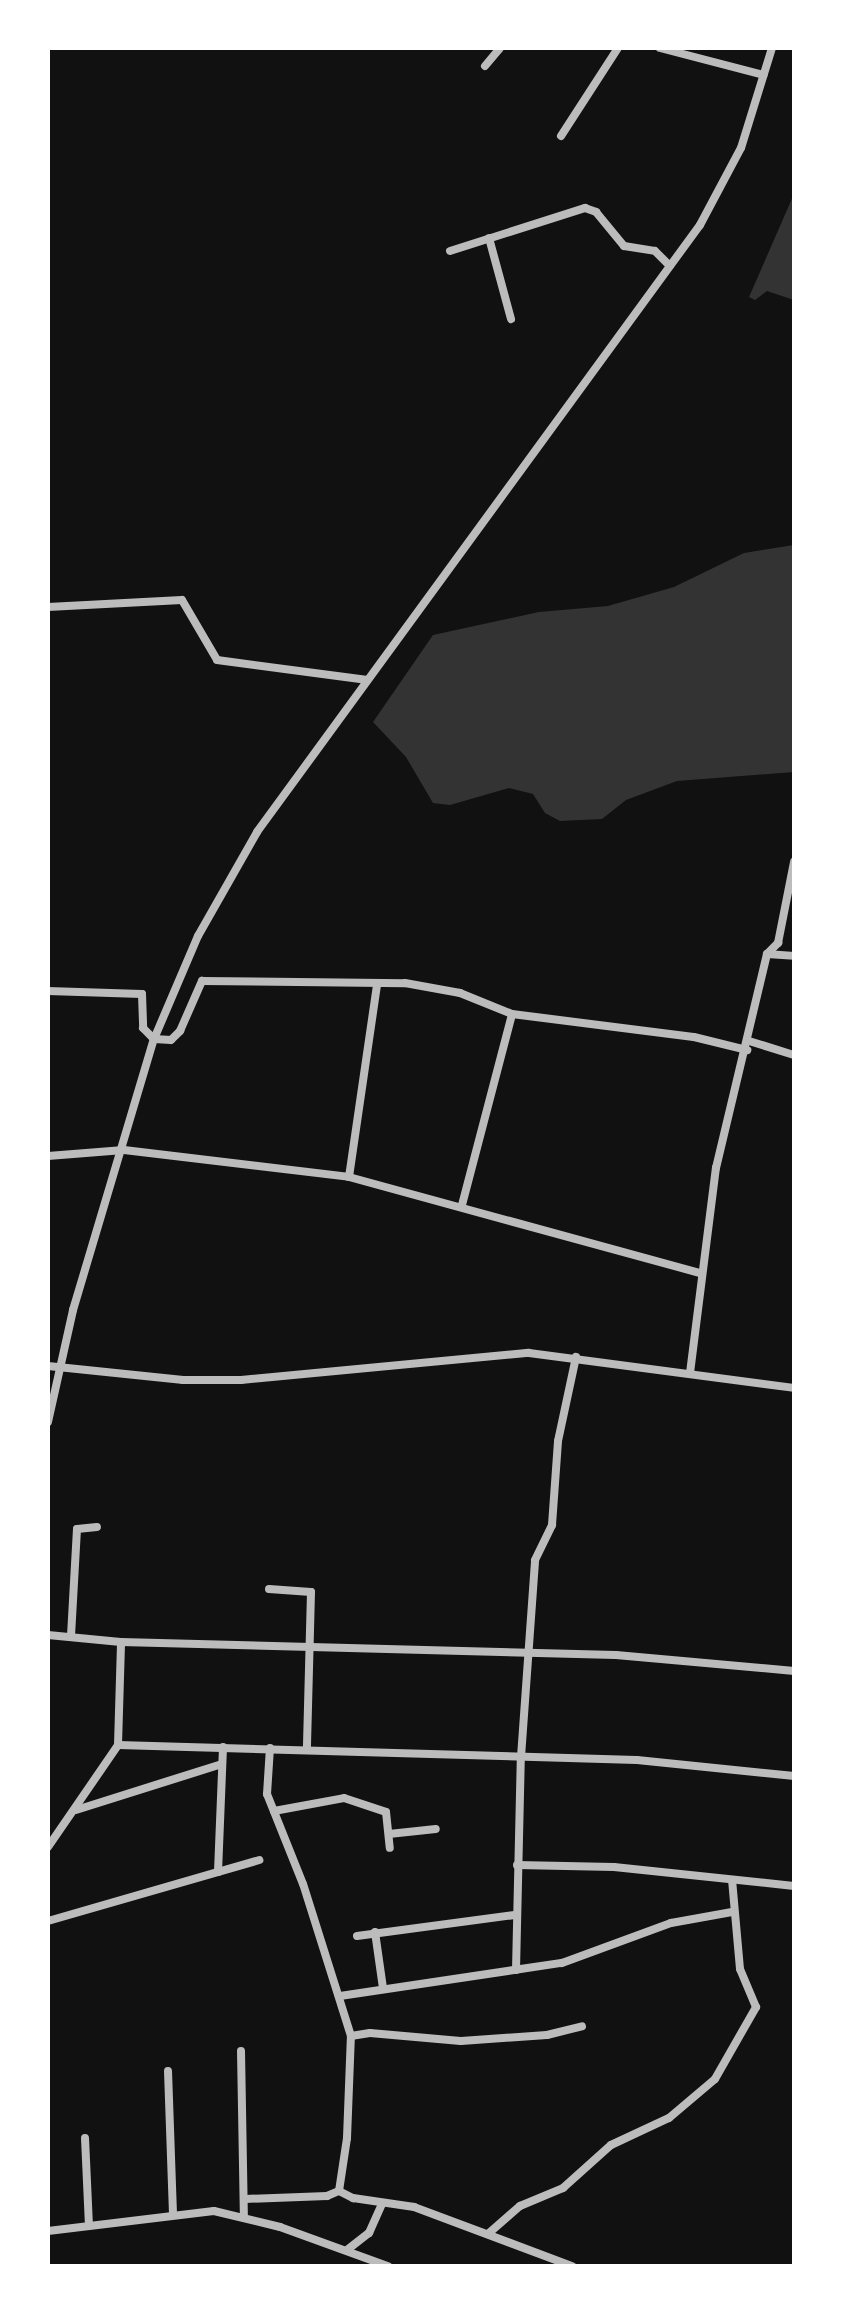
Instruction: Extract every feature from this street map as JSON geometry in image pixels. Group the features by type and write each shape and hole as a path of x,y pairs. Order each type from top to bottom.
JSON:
{"street":[{"path":"485,66 500,48"},
{"path":"561,136 618,48"},
{"path":"660,48 764,75"},
{"path":"48,1422 59,1367 154,1039 235,868 366,680 670,266 725,185 772,48"},
{"path":"450,251 585,208 596,212 624,246 655,251 670,266"},
{"path":"489,238 511,319"},
{"path":"48,607 182,600 217,660 366,680"},
{"path":"690,1373 716,1168 748,1045 767,954 778,943 794,862"},
{"path":"767,954 794,956"},
{"path":"48,991 142,994 143,1028 154,1039 171,1040 180,1031 202,981 377,984 460,993 512,1014 694,1037 794,1055"},
{"path":"349,1177 377,984"},
{"path":"462,1205 512,1014"},
{"path":"48,1156 124,1150 349,1177 462,1205 701,1273"},
{"path":"48,1366 241,1380 493,1353 576,1357 794,1388"},
{"path":"516,1970 521,1757 535,1560 552,1525 558,1441 576,1357"},
{"path":"71,1636 77,1529 97,1527"},
{"path":"269,1589 311,1592 307,1749"},
{"path":"48,1635 121,1642 616,1655 794,1671"},
{"path":"48,1847 118,1745 121,1642"},
{"path":"118,1745 637,1760 794,1776"},
{"path":"218,1872 223,1747"},
{"path":"270,1748 267,1794 340,1996 351,2036 347,2138 339,2191"},
{"path":"75,1810 222,1764"},
{"path":"274,1811 344,1798 386,1812 390,1848"},
{"path":"389,1834 436,1829"},
{"path":"48,1921 259,1860"},
{"path":"517,1865 614,1867 794,1886"},
{"path":"489,2233 520,2206 563,2188 611,2145 669,2118 715,2079 756,2007 740,1969 732,1912 732,1880"},
{"path":"340,1996 562,1963 671,1923 732,1912"},
{"path":"357,1936 515,1915"},
{"path":"375,1932 383,1988"},
{"path":"351,2036 370,2033 461,2041 547,2035 582,2026"},
{"path":"241,2051 244,2217"},
{"path":"168,2071 173,2213"},
{"path":"85,2138 89,2226"},
{"path":"245,2199 327,2196 339,2191 382,2204 414,2207 572,2266"},
{"path":"347,2250 369,2233 382,2204"},
{"path":"48,2231 173,2213 214,2211 244,2217 388,2266"}],"shaded area":[{"path":"794,194 794,300 767,291 755,300 749,297"},
{"path":"794,545 794,772 677,781 626,800 602,819 560,821 545,813 533,794 509,788 450,805 433,803 406,757 373,722 433,635 539,612 608,606 674,587 744,553"}]}
